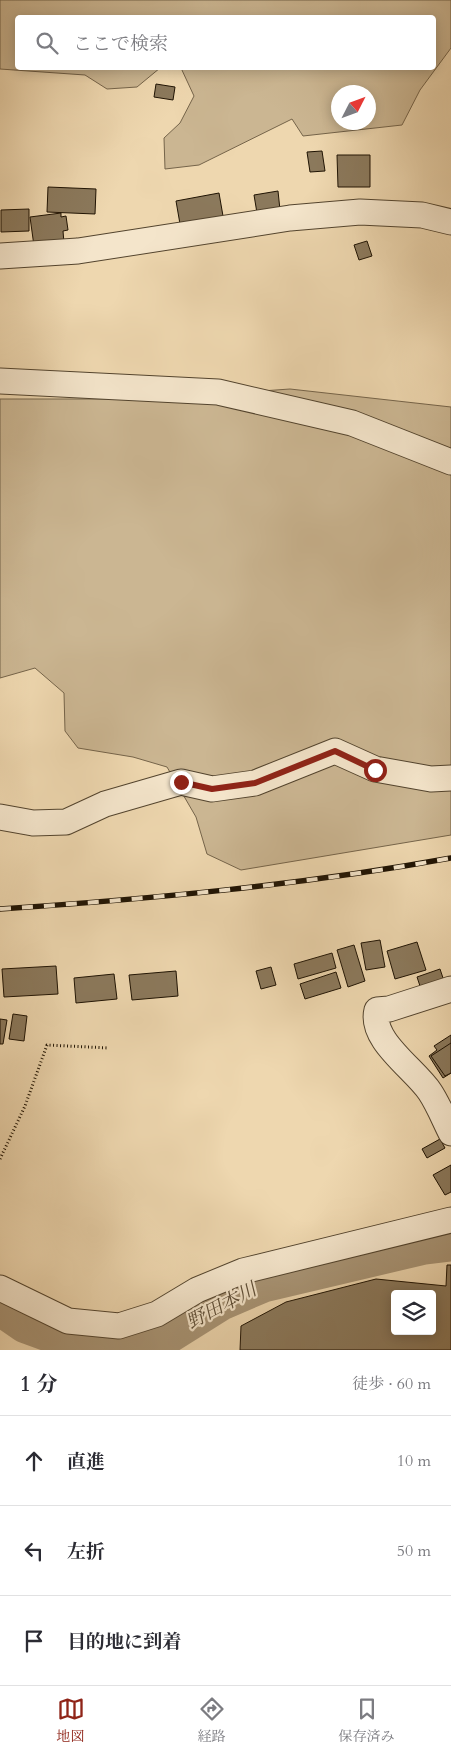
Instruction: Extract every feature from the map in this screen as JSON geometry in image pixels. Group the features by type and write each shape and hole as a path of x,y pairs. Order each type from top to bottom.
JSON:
{"street":[{"path":"0,256 78,251 290,218 360,212 422,215 451,222"},
{"path":"0,381 218,392 352,423 451,462"},
{"path":"0,817 33,823 66,822 105,804 181,782 212,789 255,783 335,751 375,770 431,779 451,778"},
{"path":"451,989 389,1009 377,1010 376,1016 382,1038 429,1090 451,1133"},
{"path":"0,1288 68,1321 119,1326 157,1314 197,1290 243,1271 451,1220"}],"path":[{"path":"0,1159 25,1106 47,1045 109,1048"}],"shaded area":[{"path":"0,0 451,0 451,48 436,68 436,15 15,15 15,70 158,70 137,87 107,89 85,75 0,69"},
{"path":"182,70 435,70 420,90 402,125 376,128 376,85 331,85 331,130 357,130 303,136 292,119 199,165 165,169 164,138 180,123 194,96"},
{"path":"290,389 451,407 451,835 241,870 207,854 196,817 167,767 133,757 78,748 65,731 64,693 35,668 0,678 0,399 148,399"}],"building":[{"path":"156,84 175,87 173,100 154,97"},
{"path":"322,151 325,171 310,172 307,152"},
{"path":"337,155 370,155 370,187 338,187"},
{"path":"48,187 96,189 95,214 47,212"},
{"path":"278,191 280,210 257,213 254,195"},
{"path":"219,193 223,216 180,224 176,201"},
{"path":"29,209 29,231 1,232 1,210"},
{"path":"61,213 61,217 66,216 68,230 63,231 64,243 34,246 30,217"},
{"path":"367,241 372,256 359,260 354,245"},
{"path":"380,940 385,967 366,970 361,943"},
{"path":"417,942 426,970 395,979 387,951"},
{"path":"354,945 365,981 348,987 337,950"},
{"path":"332,953 336,968 298,979 294,964"},
{"path":"56,966 58,994 4,997 2,969"},
{"path":"271,967 276,985 261,989 256,971"},
{"path":"440,969 446,987 423,995 417,977"},
{"path":"176,971 178,996 132,1000 129,975"},
{"path":"336,972 341,988 305,999 300,984"},
{"path":"114,974 117,999 76,1003 74,978"},
{"path":"13,1014 27,1016 24,1041 9,1039"},
{"path":"0,1019 7,1020 3,1044 0,1044"},
{"path":"451,1035 451,1073 443,1078 429,1056 437,1050 434,1046"},
{"path":"451,1043 451,1073 445,1076 431,1056"},
{"path":"440,1139 445,1148 427,1158 422,1149"},
{"path":"451,1165 451,1192 445,1195 433,1175"},
{"path":"447,1265 451,1265 451,1350 240,1350 241,1326 286,1302 376,1279 446,1286"}],"waterway":[{"name":"野田本川","path":"0,1306 26,1324 76,1342 117,1347 162,1338 221,1301 263,1283 424,1245 451,1242"}],"railway":[{"path":"0,909 226,890 339,876 451,858"}],"route":[{"path":"181,782 212,789 255,783 335,751 375,770"}]}
